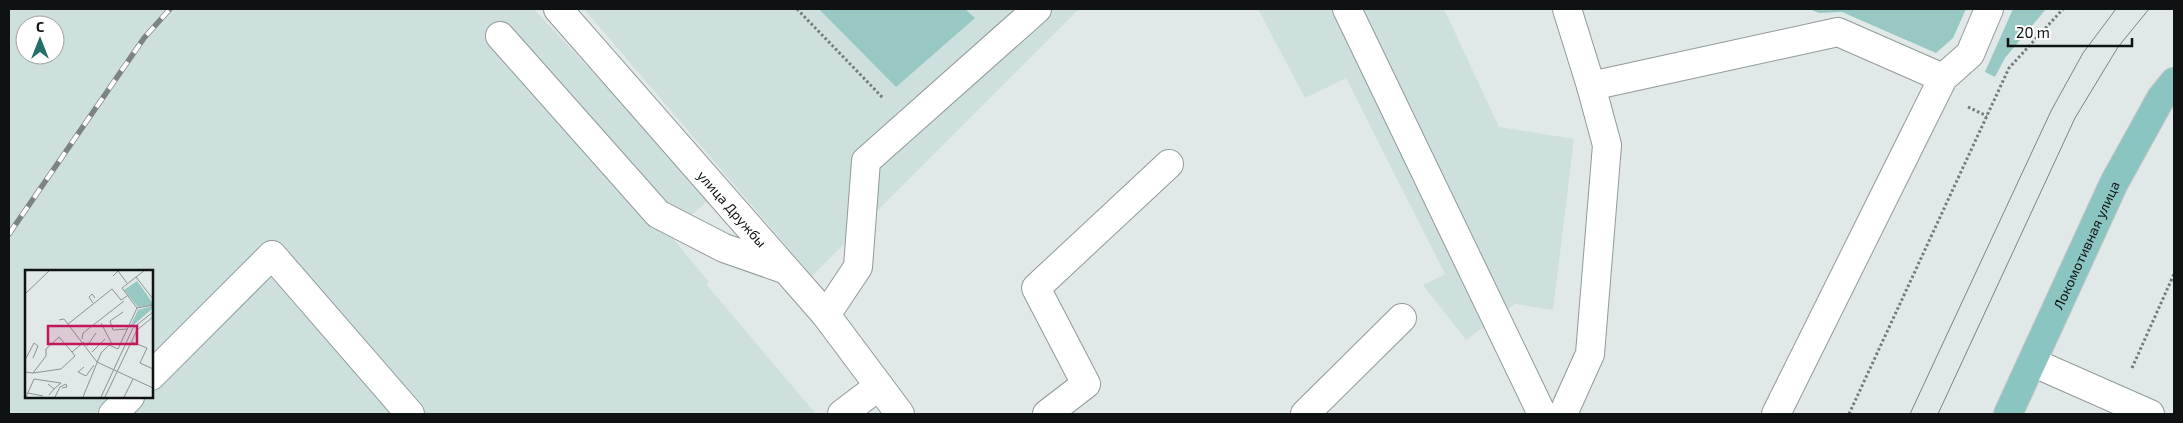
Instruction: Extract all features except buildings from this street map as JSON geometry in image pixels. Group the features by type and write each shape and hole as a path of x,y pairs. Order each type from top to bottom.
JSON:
{"main road":[{"name":"Локомотивная улица","path":"2008,414 2114,184 2161,98 2174,82"}],"street":[{"name":"улица Дружбы","path":"558,9 826,315 900,414"},
{"path":"826,315 858,267 866,161 1037,9"},
{"path":"1347,9 1542,414"},
{"path":"1563,414 1590,354 1607,146 1567,9"},
{"path":"1776,414 1943,78 1970,54 1989,9"},
{"path":"1591,86 1838,32 1943,78"},
{"path":"500,36 658,214 724,248 786,269"},
{"path":"1048,414 1086,384 1036,288 1169,164"},
{"path":"152,375 272,255 410,414"},
{"path":"1305,414 1402,318"},
{"path":"2032,362 2150,414"},
{"path":"842,414 879,386"},
{"path":"113,414 129,398"}],"path":[{"path":"797,9 908,124"},
{"path":"1849,414 2009,68 2063,9"},
{"path":"2117,400 2174,274"}],"shaded area":[{"path":"9,9 534,9 710,199 669,234 709,282 706,284 816,414 9,414"},
{"path":"584,9 1079,9 812,276"},
{"path":"819,9 965,9 975,18 896,87"},
{"path":"1258,9 1444,9 1499,127 1574,139 1553,310 1515,304 1466,340 1423,285 1445,274 1346,78 1305,98"},
{"path":"1809,9 1966,9 1953,38 1936,53 1842,12 1819,13"},
{"path":"2013,9 2046,9 2005,58 1995,77 1985,72"}],"tram line":[{"path":"1910,414 2051,111 2083,53 2116,9"},
{"path":"1938,414 2075,118 2118,47 2149,9"}],"railway":[{"path":"9,234 144,38 170,9"}]}
